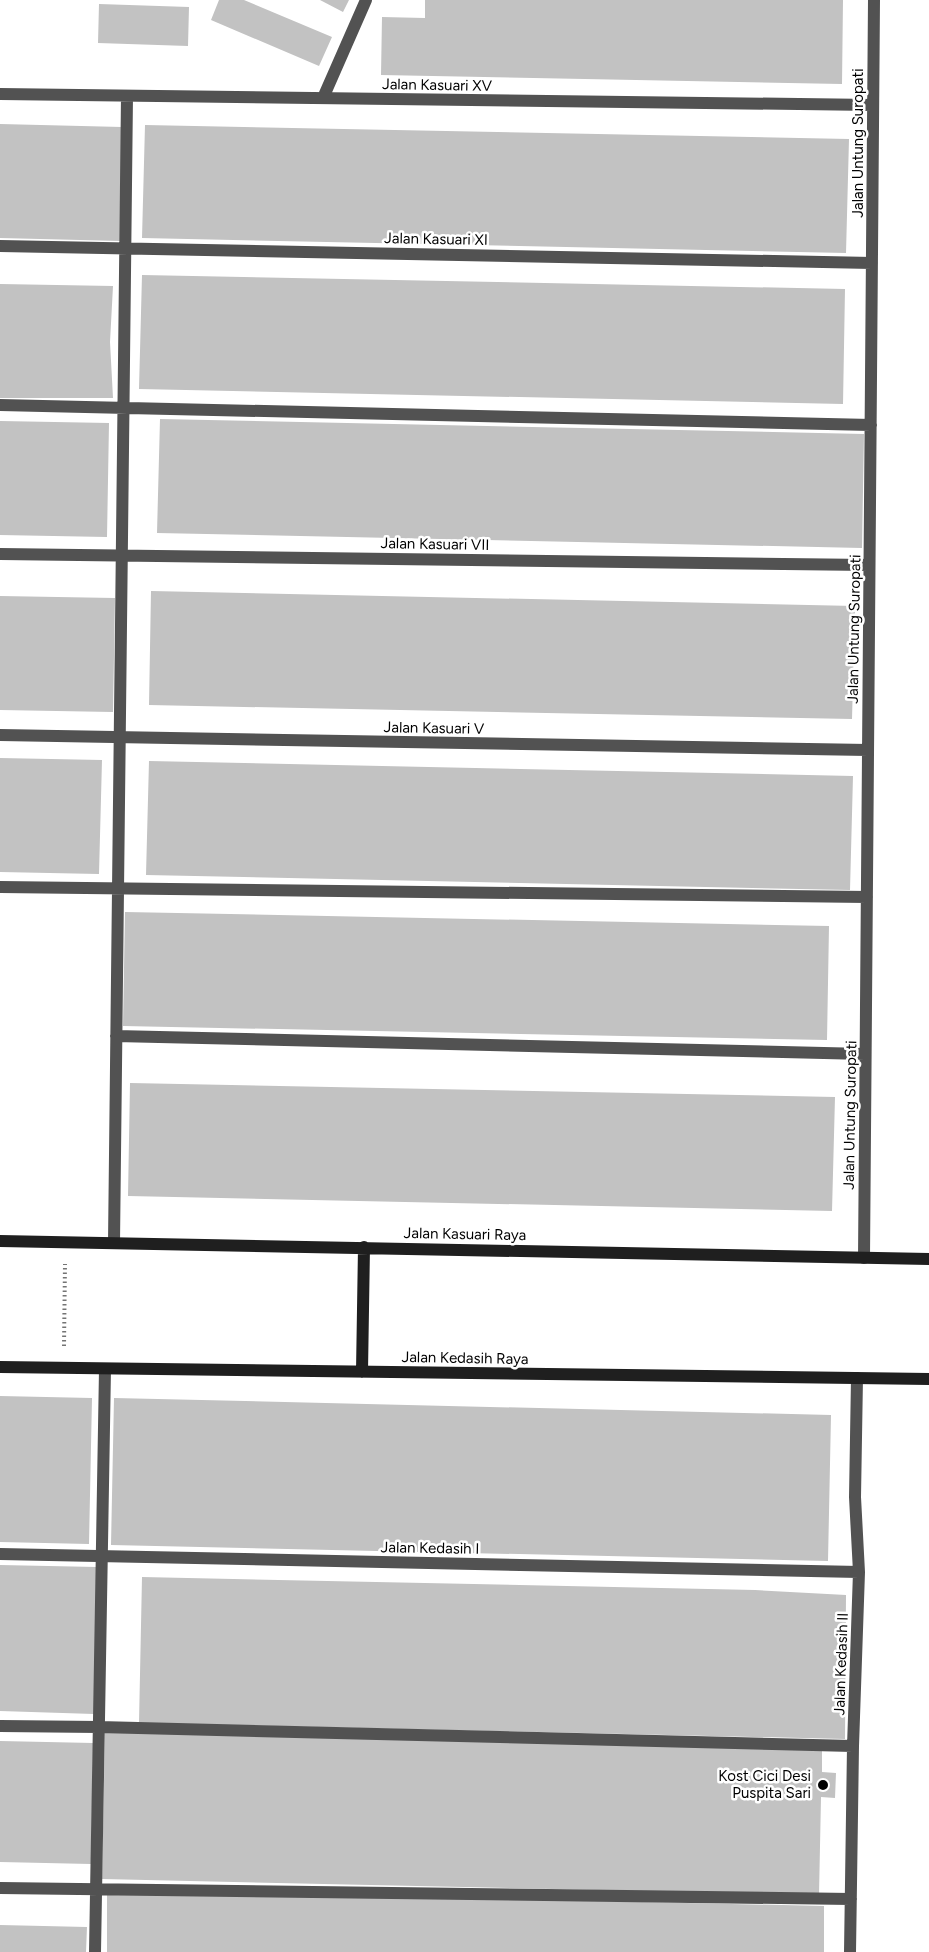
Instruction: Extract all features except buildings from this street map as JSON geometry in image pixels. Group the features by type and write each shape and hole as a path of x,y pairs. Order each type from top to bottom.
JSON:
{"main road":[{"name":"Jalan Kasuari Raya","path":"0,1241 929,1259"},
{"path":"362,1372 364,1247"},
{"name":"Jalan Kedasih Raya","path":"0,1367 929,1379"}],"street":[{"path":"323,98 366,0"},
{"name":"Jalan Untung Suropati","path":"864,1258 874,0"},
{"name":"Jalan Kasuari XV","path":"0,94 873,105"},
{"path":"114,1243 127,96"},
{"name":"Jalan Kasuari XI","path":"0,246 872,263"},
{"path":"0,405 871,425"},
{"name":"Jalan Kasuari VII","path":"0,554 869,565"},
{"name":"Jalan Kasuari V","path":"0,735 868,750"},
{"path":"0,887 867,897"},
{"path":"116,1036 866,1054"},
{"path":"95,1952 105,1369"},
{"name":"Jalan Kedasih II","path":"850,1952 853,1746 859,1572 855,1497 857,1378"},
{"name":"Jalan Kedasih I","path":"0,1554 859,1572"},
{"path":"0,1726 853,1746"},
{"path":"0,1888 851,1899"}],"path":[{"path":"64,1368 65,1242"}],"place":[{"name":"Kost Cici Desi Puspita Sari","path":"823,1785"}]}
